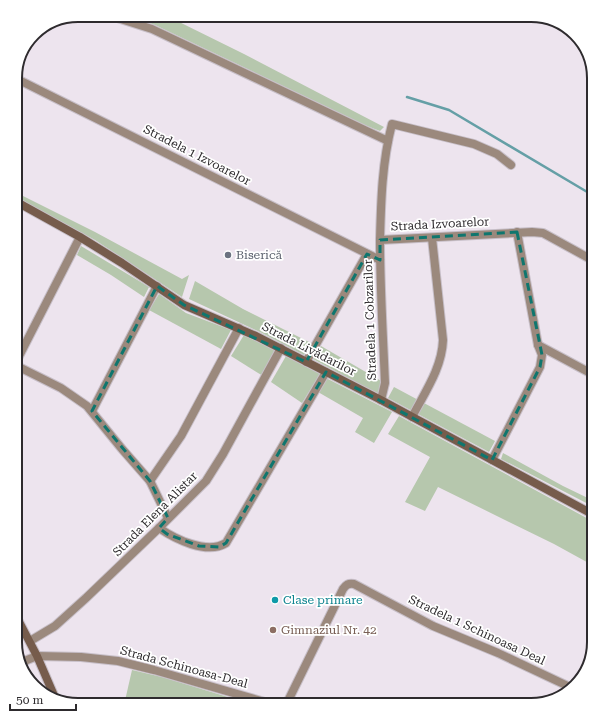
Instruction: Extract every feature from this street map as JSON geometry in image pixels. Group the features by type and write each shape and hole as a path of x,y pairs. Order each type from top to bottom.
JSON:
{"street":[{"path":"130,22 152,29 388,140"},
{"name":"Stradela 1 Izvoarelor","path":"22,82 380,260"},
{"name":"Strada Izvoarelor","path":"511,165 497,154 474,144 392,124 388,140 380,210 380,240 532,232 543,233 587,257"},
{"name":"Strada Livădarilor","path":"22,204 80,237 184,305 239,328 281,348 587,511"},
{"path":"492,460 540,367 542,355 538,345 517,232"},
{"path":"22,350 80,237"},
{"path":"412,417 434,377 443,353 443,340 432,238"},
{"name":"Stradela 1 Cobzarilor","path":"380,240 385,383 381,400"},
{"path":"306,362 367,254"},
{"path":"92,411 157,286"},
{"path":"150,481 181,436 239,328"},
{"path":"538,345 587,371"},
{"name":"Strada Elena Alistar","path":"30,641 55,626 159,528 206,481 223,454 281,348"},
{"path":"22,368 61,388 92,411 150,481 168,518"},
{"path":"159,528 179,539 199,546 211,548 219,547 226,543 326,372"},
{"name":"Stradela 1 Schinoasa Deal","path":"289,698 345,585 350,583 433,626 498,653 566,685"},
{"path":"22,627 52,691"},
{"path":"25,661 37,656"},
{"name":"Strada Schinoasa-Deal","path":"37,656 81,656 118,661 251,698"}],"highlighted area":[{"path":"517,232 542,355 540,367 492,460 326,372 226,543 219,547 199,546 167,534 159,528 168,518 150,481 92,411 157,286 184,305 306,362 367,254 380,260 380,240"}],"green space":[{"path":"147,22 179,22 384,127 380,131 367,126"},
{"path":"22,196 95,232 182,279 189,275 182,297 95,240 22,201"},
{"path":"81,246 149,287 144,297 77,255"},
{"path":"195,281 243,309 311,343 304,355 262,333 189,299"},
{"path":"159,294 186,313 231,330 221,349 149,310"},
{"path":"244,335 277,351 263,376 231,356"},
{"path":"321,346 383,382 378,394 313,359"},
{"path":"286,356 320,374 302,403 271,382"},
{"path":"326,378 392,412 374,443 355,432 363,418 318,392"},
{"path":"394,387 495,441 489,452 388,398"},
{"path":"399,416 587,518 587,562 554,544 438,487 425,511 405,502 430,457 388,434"},
{"path":"503,453 587,498 587,503 501,459"},
{"path":"132,670 162,677 231,698 126,698"}],"waterway":[{"path":"407,97 449,110 587,192"}],"place":[{"name":"Biserică","path":"228,255"},
{"name":"Clase primare","path":"275,600"},
{"name":"Gimnaziul Nr. 42","path":"273,630"}]}
